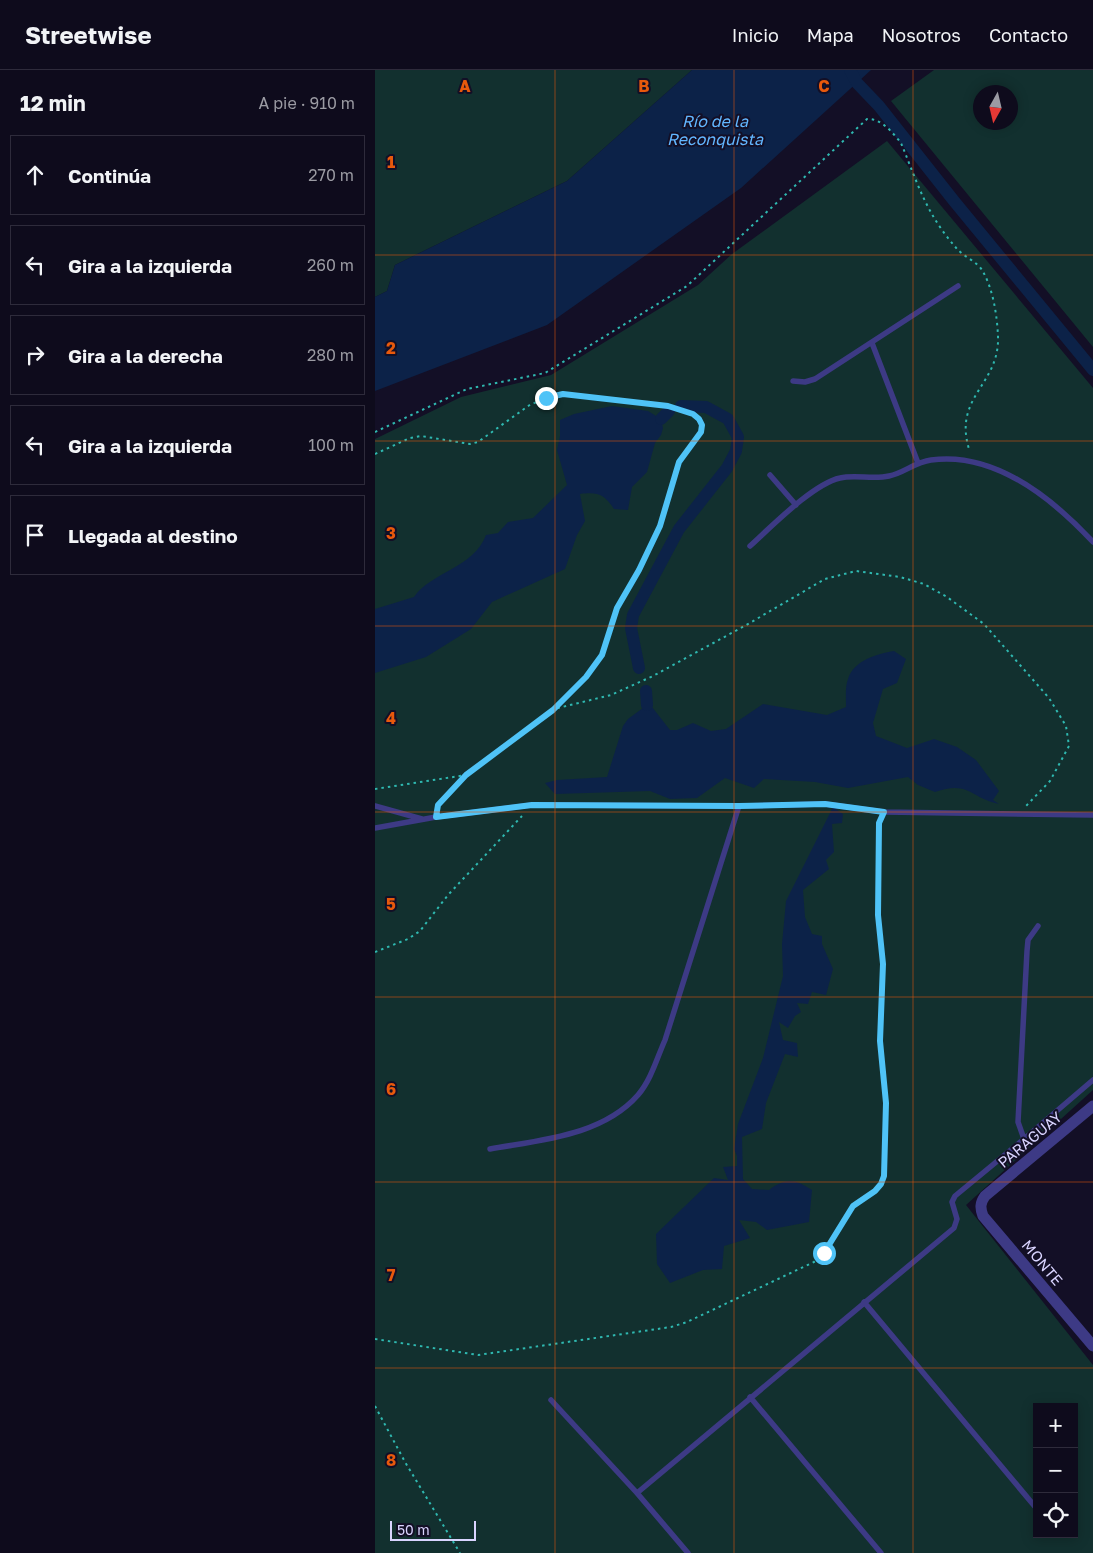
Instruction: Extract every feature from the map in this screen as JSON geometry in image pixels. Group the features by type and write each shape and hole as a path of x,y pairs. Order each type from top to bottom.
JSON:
{"street":[{"name":"PARAGUAY","path":"985,1196 1091,1113"},
{"name":"MONTE","path":"985,1196 981,1201 980,1208 983,1216 1093,1346"}],"lane":[{"path":"793,381 805,382 815,379 958,286"},
{"path":"872,343 918,463"},
{"path":"750,546 796,505 832,480 852,477 885,477 898,474 918,463 957,459 975,461 995,468 1055,505 1093,542"},
{"path":"770,476 796,505"},
{"path":"375,828 436,817 532,805 739,806 825,804 884,812 1093,815"},
{"path":"375,806 422,820"},
{"path":"490,1148 552,1138 593,1127 618,1112 638,1095 650,1076 665,1040 739,806"},
{"path":"1025,1139 1018,1122 1027,951 1028,940 1038,926"},
{"path":"637,1493 954,1228 957,1219 952,1202 955,1196 1093,1080"},
{"path":"864,1302 1033,1504"},
{"path":"750,1397 881,1553"},
{"path":"551,1400 637,1493 688,1553"}],"path":[{"path":"375,432 467,389 545,373 687,286 867,119 873,119 894,134 901,143 933,215 959,251 981,268 990,290 995,311 998,356 989,376 968,408 965,428 969,449"},
{"path":"375,454 410,438 421,436 470,444 477,442 531,404 563,394 668,406 693,414 702,425 701,432 679,462 662,520 639,570 617,608 605,648 586,677 553,710 466,775 438,805 436,817"},
{"path":"553,710 611,695 653,676 832,576 856,571 901,577 924,584 947,597 984,624 1049,698 1065,726 1069,746 1065,755 1050,781 1025,807 1021,814"},
{"path":"375,789 466,775"},
{"path":"375,952 408,939 420,931 448,895 532,805"},
{"path":"375,1339 478,1355 671,1327 687,1322 814,1262 824,1253 853,1206 875,1191 881,1184 884,1176 886,1103 880,1041 883,964 878,915 878,876 879,823 884,812"},
{"path":"375,1406 405,1462 460,1553"}],"green space":[{"path":"375,70 692,70 567,181 395,265 387,291 375,297"},
{"path":"934,70 1093,70 1093,347 891,101"},
{"path":"887,141 1093,388 1093,1090 966,1205 1093,1365 1093,1553 375,1553 375,439 461,397 551,375 698,285 732,254"}],"water":[{"name":"Río de la Reconquista","path":"692,70 871,70 741,188 547,325 375,391 375,297 387,291 395,265 567,181"},
{"path":"612,406 648,411 661,419 663,428 661,435 655,443 647,472 632,487 628,510 614,509 600,495 591,493 580,494 585,521 577,535 565,569 492,602 471,629 426,657 375,673 375,609 414,597 431,581 472,555 486,535 498,533 508,522 533,518 567,485 557,450 560,436 560,420 574,414"},
{"path":"894,651 906,659 897,683 883,689 873,723 876,736 907,748 934,739 957,747 976,760 999,791 993,800 999,804 963,789 955,788 935,792 918,785 908,777 848,788 815,782 764,779 754,788 725,778 697,798 670,799 650,791 555,794 545,783 557,780 607,777 623,726 628,719 647,705 652,707 670,730 677,730 693,723 711,731 726,729 763,704 827,715 846,707 847,682 855,667 874,656"},
{"path":"833,807 843,814 842,823 832,824 834,852 826,860 829,869 803,890 805,917 812,934 822,936 822,944 833,969 826,995 812,992 808,1004 797,1003 801,1012 795,1016 788,1028 779,1022 783,1040 797,1043 798,1057 785,1054 766,1103 762,1129 742,1137 743,1179 752,1189 769,1190 781,1183 791,1181 812,1190 809,1222 767,1230 756,1222 739,1220 750,1238 724,1246 722,1269 703,1270 670,1283 657,1264 656,1234 714,1178 728,1180 723,1167 737,1166 737,1156 734,1149 738,1124 763,1058 783,976 782,944 786,901"}],"waterway":[{"path":"850,70 857,83 879,106 954,201 1093,370"},
{"path":"639,668 631,628 633,615 679,529 727,468 736,451 738,437 728,419 706,407 681,406"},
{"path":"661,419 669,411"},
{"path":"646,691 647,705"}],"route":[{"path":"546,398 563,394 668,406 693,414 702,425 701,432 697,440 679,462 660,526 635,579 617,608 602,655 586,677 553,710 466,775 438,805 436,817 532,805 739,806 825,804 884,812 879,823 878,915 883,964 880,1041 886,1103 886,1161 884,1176 881,1184 875,1191 853,1206 824,1253"}]}
